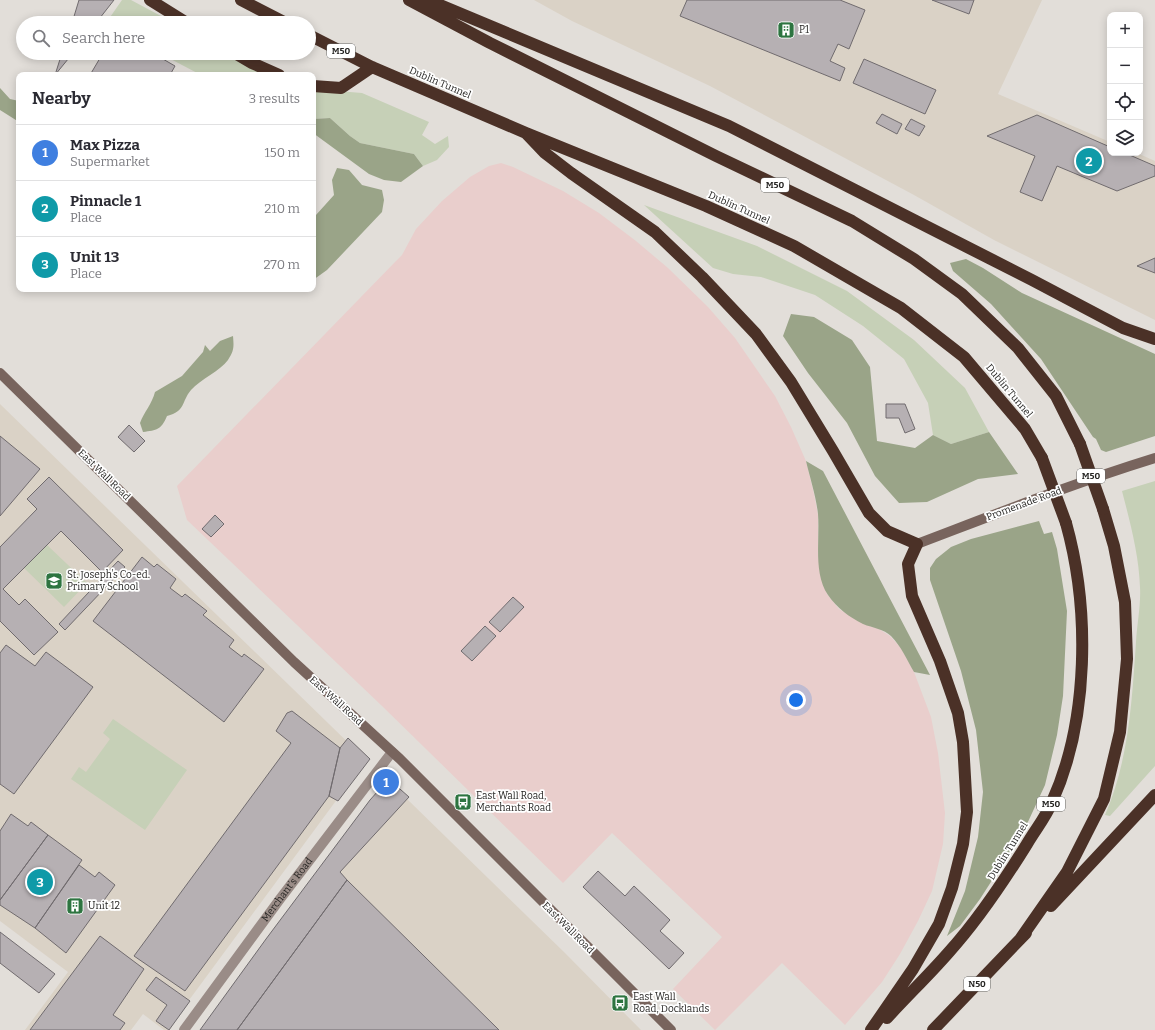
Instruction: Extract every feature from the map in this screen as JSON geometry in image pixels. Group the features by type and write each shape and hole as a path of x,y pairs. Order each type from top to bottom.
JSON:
{"highway":[{"path":"150,0 176,16"},
{"path":"241,0 272,16"},
{"name":"M50","path":"410,0 504,50 852,222 914,259 962,294 1018,348 1056,396 1080,444 1103,509 1114,546 1125,602 1127,659 1120,732 1104,799 1067,872 1021,938"},
{"path":"428,0 729,126 1123,328 1155,339"},
{"name":"Dublin Tunnel","path":"316,39 372,67 526,133 706,206 786,242 901,308 964,356 1025,428 1042,458 1066,523 1072,544 1080,597 1082,662 1074,738 1052,803 988,904 950,951 875,1030"},
{"path":"247,60 272,72"},
{"path":"316,86 341,88 372,67"},
{"name":"M50","path":"526,133 545,153 571,173 655,232 702,277 756,334 791,382 869,513 887,531 917,544"},
{"path":"871,1030 913,969 939,924 952,888 963,844 967,812 963,742 958,713 940,661 912,596 908,564 917,544"},
{"path":"1021,938 1155,795"},
{"name":"N50","path":"933,1030 1021,938"}],"main road":[{"name":"East Wall Road","path":"0,373 294,662 392,752 671,1030"},
{"name":"Promenade Road","path":"917,544 1036,499 1155,458"}],"street":[{"name":"Merchant's Road","path":"184,1030 280,899 392,752"}],"shaded area":[{"path":"534,0 1042,0 998,94 1107,141 1107,156 1143,156 1155,161 1155,320 994,240 914,195 710,86 572,21"},
{"path":"501,163 513,167 563,191 599,213 668,268 708,307 735,338 775,396 806,461 818,515 818,553 827,594 839,609 864,624 879,629 890,636 901,648 914,672 931,717 938,753 945,813 943,844 932,891 918,921 900,954 882,982 845,1025 782,963 715,1030 673,989 722,937 612,833 563,883 381,705 187,520 177,486 402,255 416,229 442,201 470,177 489,166"},
{"path":"0,404 366,760 167,1030 164,1030 143,1014 131,1030 25,1030 68,972 0,921"},
{"path":"407,799 565,953 641,1030 236,1030 338,873"}],"green space":[{"path":"122,0 131,0 161,16 111,16"},
{"path":"172,60 238,60 260,72 195,72"},
{"path":"0,88 10,99 16,100 16,120 0,110"},
{"path":"316,89 362,93 429,122 422,135 435,144 448,136 449,147 437,160 423,166 414,154 360,143 330,118 316,119"},
{"path":"330,118 360,143 414,154 423,166 401,182 384,180 369,174 316,135 316,119"},
{"path":"337,168 349,170 362,185 382,190 384,200 382,212 327,270 316,278 316,215 334,195 332,180"},
{"path":"644,205 757,246 847,291 914,340 965,388 989,432 951,444 933,435 928,403 904,359 863,326 815,295 761,277 733,274 713,268"},
{"path":"966,259 1022,293 1155,354 1155,436 1106,452 1101,450 1096,439 1093,437 1041,359 991,304 953,271 950,263"},
{"path":"791,314 814,317 852,340 870,367 877,441 915,448 933,435 951,444 989,432 1018,474 978,479 927,502 899,503 875,476 847,423 808,373 783,336"},
{"path":"233,336 232,351 225,364 191,390 180,409 177,412 167,416 160,427 155,430 143,432 140,423 155,392 182,376 203,352 205,345 210,351 220,341"},
{"path":"806,461 823,471 930,675 914,672 901,649 891,636 853,618 839,608 828,595 820,577 818,556 818,514"},
{"path":"1155,481 1155,766 1110,816 1105,815 1119,773 1128,730 1140,601 1136,551 1122,491"},
{"path":"1039,521 1044,534 1052,532 1057,549 1067,611 1063,696 1057,735 1045,785 1027,824 980,899 960,926 947,936 965,891 978,837 983,792 976,730 961,671 930,580 930,568 936,559 951,547 971,539"},
{"path":"46,544 87,583 64,607 24,568"},
{"path":"113,719 187,770 145,830 71,779 79,767 86,772 110,739 103,733"}],"building":[{"path":"79,0 114,0 101,16 74,16"},
{"name":"P1","path":"687,0 840,0 865,10 849,49 838,44 830,61 845,68 840,81 680,16"},
{"path":"932,0 974,0 969,14"},
{"path":"864,59 936,90 925,114 853,83"},
{"path":"60,60 67,60 57,72 56,72"},
{"path":"99,60 165,60 175,66 172,72 92,72"},
{"path":"882,114 902,124 897,134 876,123"},
{"path":"1037,115 1107,146 1107,156 1132,156 1155,166 1155,176 1117,191 1057,166 1042,201 1020,192 1035,156 987,136"},
{"path":"911,119 925,126 919,136 905,129"},
{"path":"1155,258 1155,273 1137,266"},
{"path":"886,404 905,404 915,429 905,433 899,418 886,418"},
{"path":"129,425 145,441 134,452 118,437"},
{"path":"0,436 40,469 0,516"},
{"path":"49,477 123,550 102,572 61,531 3,589 19,605 25,599 58,632 34,655 0,621 0,547 37,509 27,499"},
{"path":"215,515 224,524 211,537 202,529"},
{"path":"142,557 154,567 157,564 176,579 170,588 182,597 185,594 207,611 203,615 234,640 229,647 242,657 244,654 264,669 224,722 93,621"},
{"path":"118,561 125,567 65,630 59,624"},
{"path":"513,597 524,607 500,632 489,622"},
{"path":"485,626 496,636 472,661 461,651"},
{"path":"6,645 35,666 46,652 93,687 14,794 0,784 0,653"},
{"path":"292,711 340,748 329,796 185,991 134,956 291,743 276,731 287,713"},
{"path":"348,738 370,759 338,801 329,796 340,748"},
{"path":"386,782 392,782 409,797 340,872 347,880 237,1030 200,1030 370,800"},
{"path":"11,814 28,826 31,822 48,835 0,900 0,831"},
{"path":"48,835 82,860 35,928 0,905 0,900"},
{"name":"Unit 12","path":"79,865 95,877 99,872 115,885 66,953 35,928"},
{"path":"598,871 625,896 634,886 670,920 660,931 684,953 669,969 583,887"},
{"path":"347,880 499,1030 237,1030"},
{"path":"0,932 55,974 39,993 0,963"},
{"path":"100,936 144,969 113,1015 125,1023 120,1030 30,1030"},
{"path":"156,977 190,1001 169,1030 156,1021 167,1005 146,990"}],"place":[{"name":"P1","path":"786,30"},
{"name":"Pinnacle 1","path":"1089,161"},
{"name":"St. Joseph’s Co-ed. Primary School","path":"54,581"},
{"name":"Max Pizza","path":"386,782"},
{"name":"East Wall Road, Merchants Road","path":"463,802"},
{"name":"Unit 13","path":"40,882"},
{"name":"Unit 12","path":"75,906"},
{"name":"East Wall Road, Docklands","path":"620,1003"}]}
